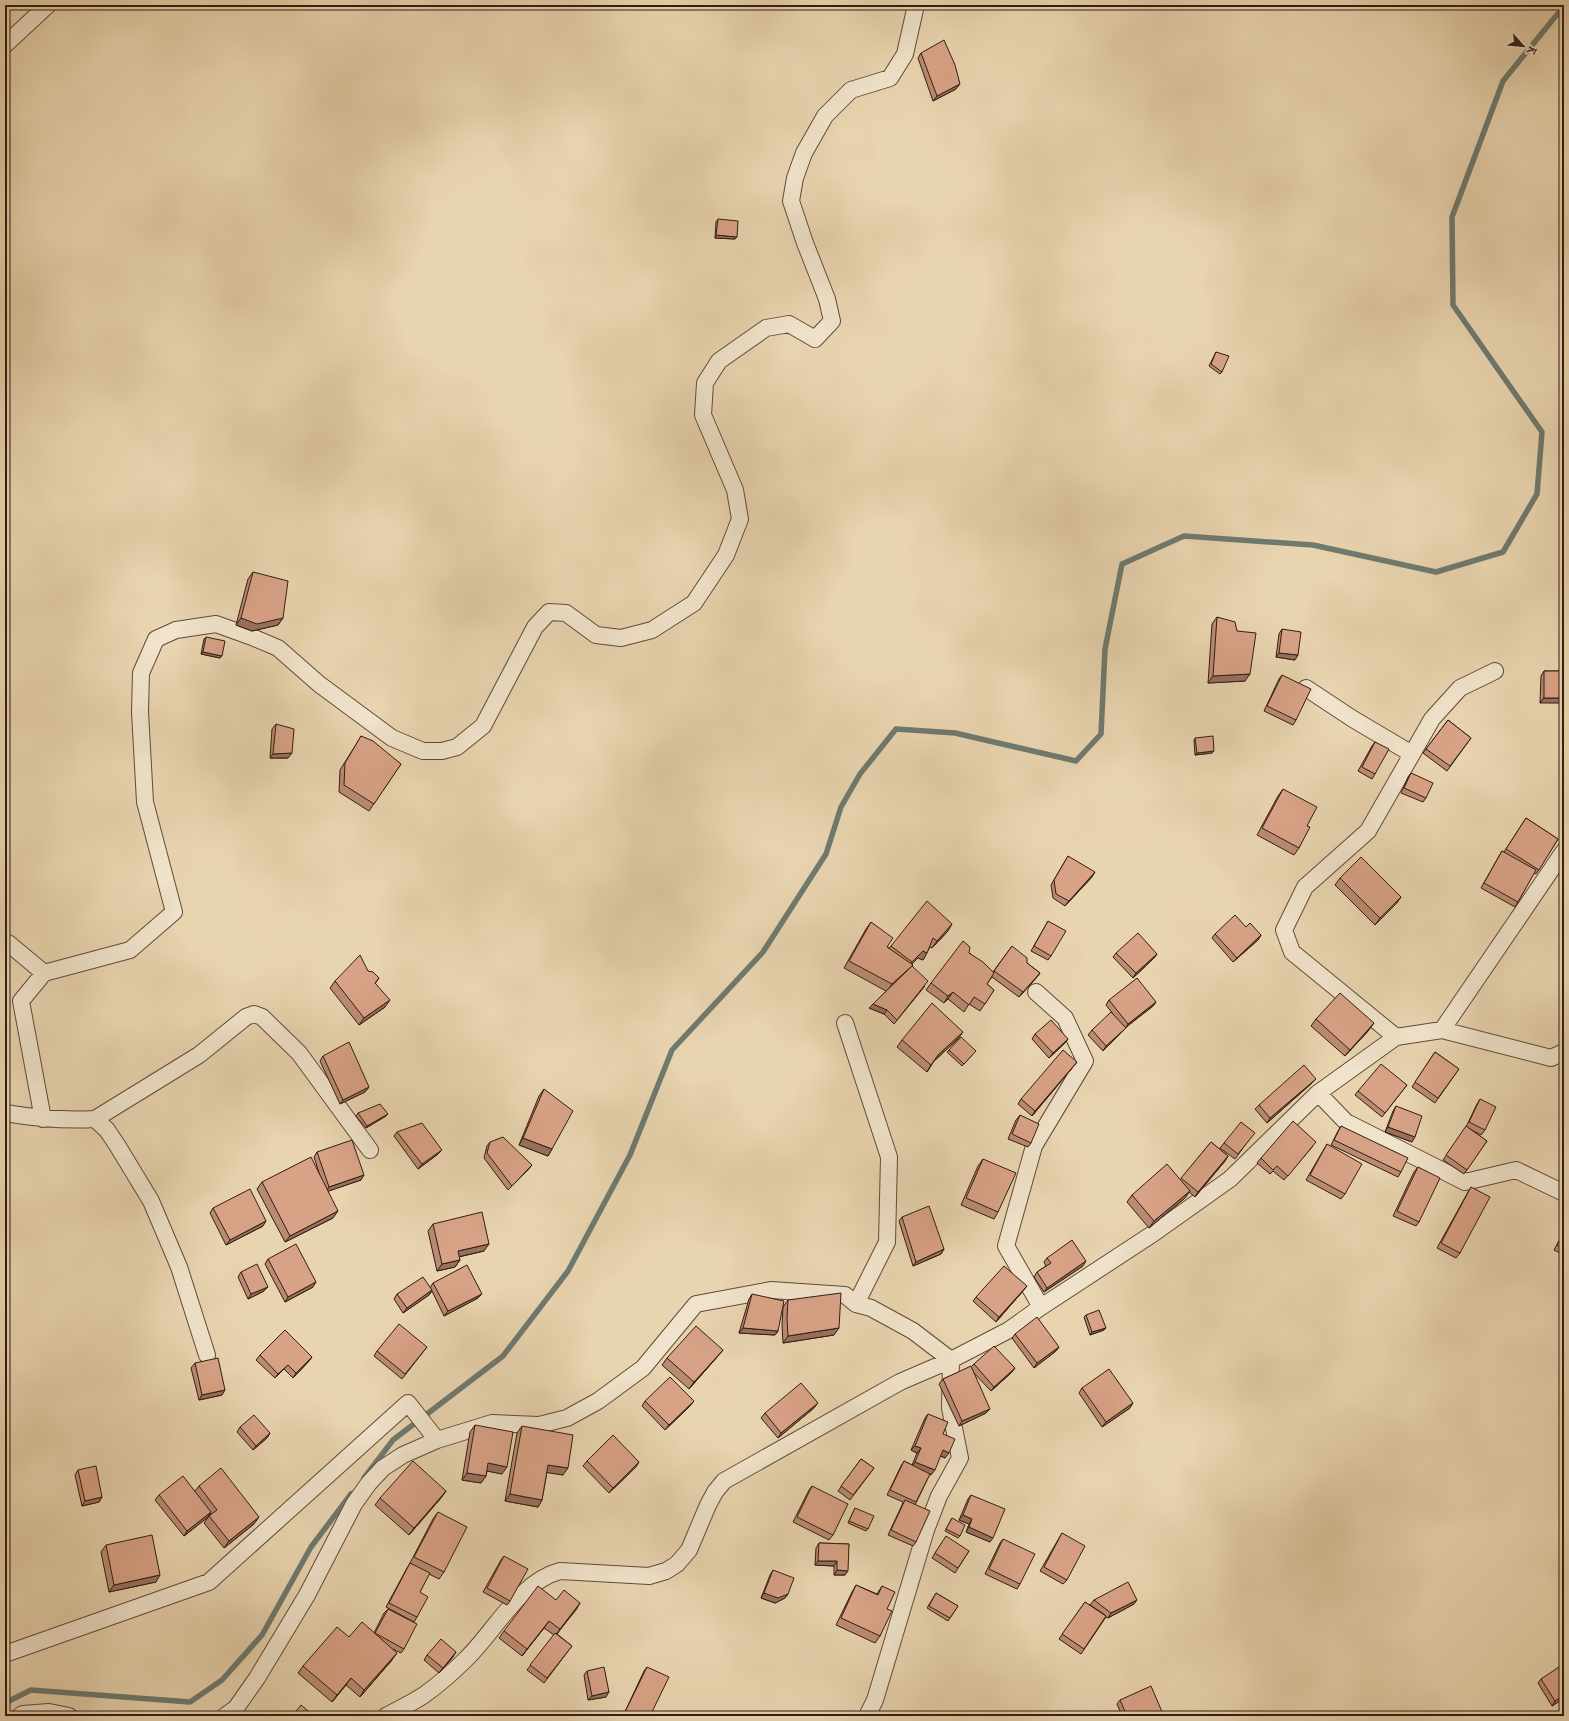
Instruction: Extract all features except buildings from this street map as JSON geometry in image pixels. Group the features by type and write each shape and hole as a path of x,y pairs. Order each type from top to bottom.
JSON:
{"street":[{"path":"5,45 48,5"},
{"path":"43,1119 21,1002 44,973 130,950 174,912 145,802 140,712 141,673 156,639 176,630 216,624 278,648 319,684 392,738 423,751 442,751 457,747 483,726 535,627 550,612 566,613 596,635 621,638 652,630 694,603 726,555 740,519 735,490 704,415 705,383 719,360 766,328 788,324 815,338 832,321 827,299 805,243 791,201 795,178 804,153 825,116 851,90 890,78 905,54 916,5"},
{"path":"1396,1038 1292,952 1284,930 1305,887 1368,831 1432,719 1460,688 1495,671"},
{"path":"1306,688 1353,719 1412,754"},
{"path":"1442,1030 1564,851"},
{"path":"5,942 44,973"},
{"path":"1036,992 1064,1018 1085,1061 1034,1146 1006,1246 1040,1307"},
{"path":"5,1113 43,1119 95,1119 199,1055 246,1017 254,1014 262,1017 299,1053 370,1150"},
{"path":"845,1022 889,1157 887,1242 856,1304"},
{"path":"386,1716 424,1695 466,1659 522,1595 534,1583 548,1574 560,1571 649,1576 666,1571 677,1564 689,1550 708,1505 715,1492 724,1481 900,1382 951,1360 1009,1330 1040,1307 1154,1234 1230,1179 1318,1093 1396,1038 1442,1030 1551,1058 1564,1052"},
{"path":"1318,1093 1346,1122 1465,1182 1516,1170 1564,1193"},
{"path":"95,1119 107,1130 151,1201 179,1267 207,1355"},
{"path":"225,1716 236,1708 257,1678 307,1595 354,1504 369,1483 383,1468 403,1455 437,1440 492,1422 538,1425 567,1418 598,1401 643,1368 696,1304 771,1290 846,1295 856,1304 871,1308 913,1331 951,1360"},
{"path":"867,1716 875,1700 926,1530 939,1496 960,1458 950,1408 951,1360"},
{"path":"5,1654 209,1582 408,1403 437,1440"},
{"path":"20,1716 23,1714 49,1712 69,1716"}],"waterway":[{"path":"364,1478 393,1440 503,1356 568,1271 630,1155 672,1050 763,952 826,854 841,807 860,774 896,729 955,733 1076,761 1101,734 1105,649 1122,564 1184,536 1313,545 1436,572 1503,552 1537,494 1542,432 1453,305 1452,217 1503,81 1564,6"},
{"path":"5,1703 31,1690 190,1702 222,1680 262,1635 311,1547 351,1494"}]}
